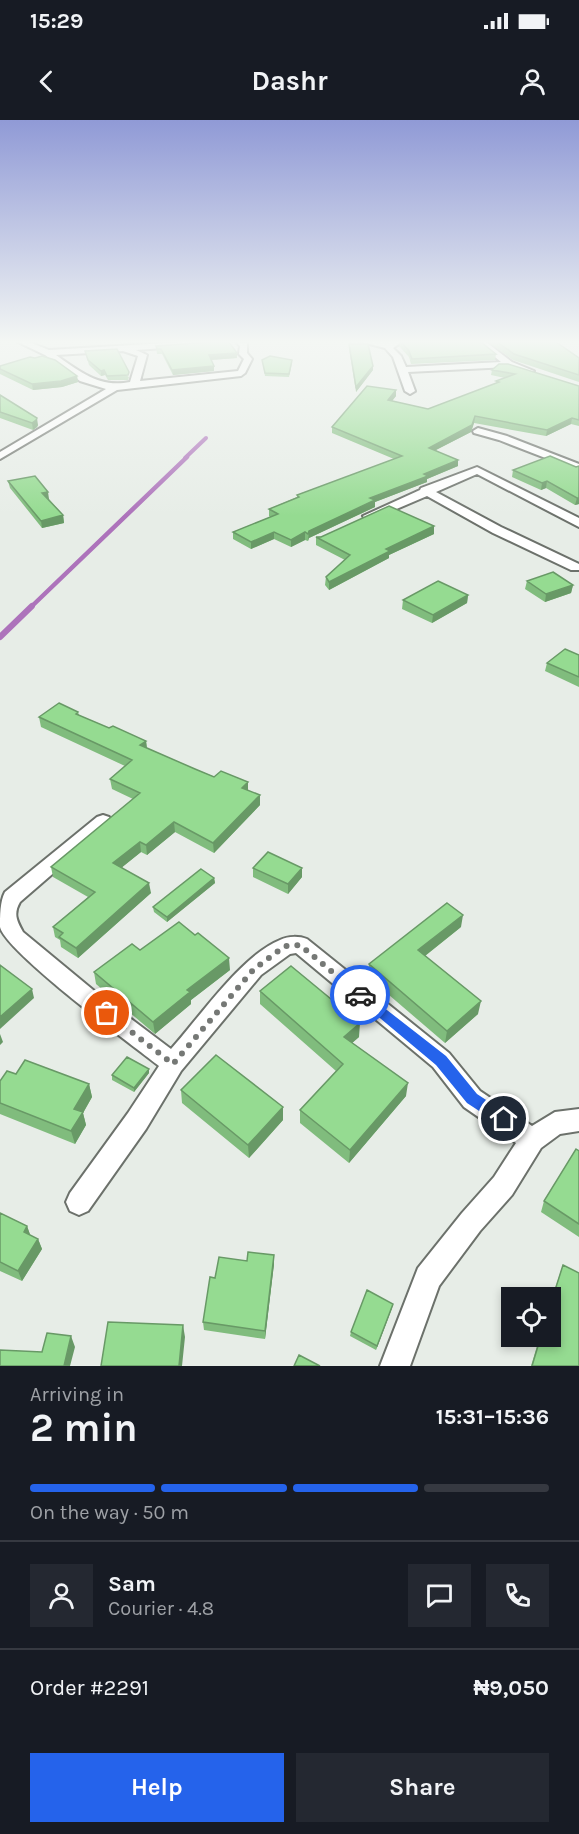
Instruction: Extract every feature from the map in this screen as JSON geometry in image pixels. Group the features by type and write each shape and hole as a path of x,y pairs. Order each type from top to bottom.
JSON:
{"street":[{"path":"0,456 94,400"},
{"path":"478,431 576,465"},
{"path":"360,520 425,490 477,470 579,523"},
{"path":"425,490 578,571"},
{"path":"103,821 12,897 6,909 6,920 16,938 90,1000 173,1064"},
{"path":"79,1202 137,1121 173,1064 254,969 285,946 300,945 441,1060 472,1099 532,1140"},
{"path":"395,1366 428,1278 471,1222 503,1186 532,1140 555,1123 579,1120"}],"building":[{"path":"0,400 8,400 37,418 32,423 0,412"},
{"path":"355,400 389,400 428,409 451,400 579,400 579,420 572,418 547,430 475,416 472,425 429,448 458,460 424,474 428,476 370,498 375,500 309,531 308,534 305,532 291,540 274,532 251,542 233,532 278,514 269,509 299,497 297,495 402,456 332,427"},
{"path":"550,456 576,467 579,466 579,498 547,481 542,483 513,470"},
{"path":"35,476 48,492 42,493 63,515 41,521 8,481"},
{"path":"389,506 434,526 386,549 390,551 329,582 326,577 350,555 316,537 321,537"},
{"path":"553,572 573,585 546,594 527,581"},
{"path":"438,581 468,595 433,615 403,600"},
{"path":"565,649 579,655 579,677 547,663"},
{"path":"59,703 78,712 76,714 109,728 113,726 146,741 140,745 214,777 221,771 248,782 242,788 260,795 213,843 174,822 146,845 140,842 113,863 149,883 76,948 59,937 63,933 53,927 95,892 51,867 140,793 110,779 132,760 39,717"},
{"path":"268,852 302,868 288,884 253,868"},
{"path":"201,869 214,878 167,917 153,907"},
{"path":"447,903 463,915 418,950 481,1001 447,1031 369,964"},
{"path":"179,922 195,935 198,933 229,958 187,990 190,992 153,1022 94,972 132,944 140,950"},
{"path":"0,965 32,989 0,1017"},
{"path":"291,966 360,1023 344,1037 408,1083 350,1150 300,1110 343,1064 260,991"},
{"path":"216,1055 283,1107 248,1145 181,1090"},
{"path":"127,1057 149,1069 134,1088 112,1075"},
{"path":"25,1060 89,1084 74,1109 83,1112 71,1131 0,1103 0,1081 7,1071 16,1074"},
{"path":"576,1149 579,1151 579,1224 544,1201"},
{"path":"0,1213 27,1226 24,1232 38,1239 18,1271 0,1262"},
{"path":"248,1252 274,1255 265,1331 203,1322 210,1277 215,1278 219,1257 247,1261"},
{"path":"563,1265 579,1273 579,1366 532,1366 538,1347 561,1347 561,1287 556,1287"},
{"path":"367,1290 393,1304 377,1346 351,1332"},
{"path":"108,1322 183,1325 179,1366 101,1366"},
{"path":"47,1333 71,1336 64,1366 0,1366 0,1350 42,1352"},
{"path":"299,1355 320,1366 294,1366"}],"waterway":[{"path":"185,458 206,438"},
{"path":"31,607 187,457"},
{"path":"0,637 32,606"}],"way so far":[{"path":"107,1013 173,1064 254,969 285,946 300,945 360,995"}],"route":[{"path":"360,995 441,1060 472,1099 504,1119"}]}
